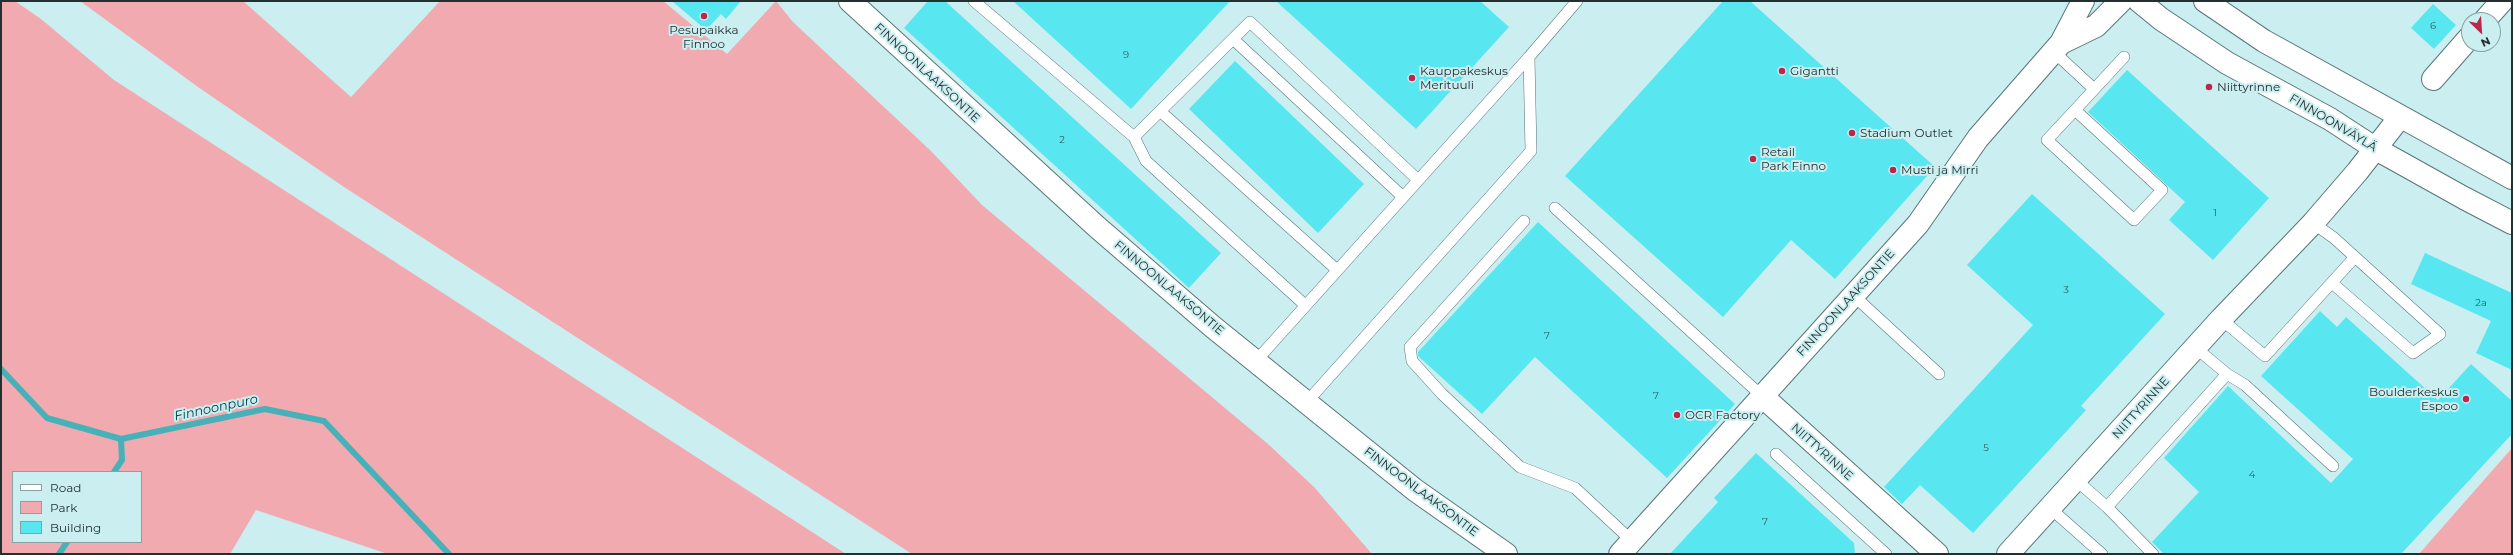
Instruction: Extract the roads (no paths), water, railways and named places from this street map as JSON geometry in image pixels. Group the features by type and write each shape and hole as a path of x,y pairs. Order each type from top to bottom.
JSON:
{"street":[{"name":"FINNOONLAAKSONTIE","path":"850,1 1098,227 1256,361 1415,490 1506,554"},
{"name":"FINNOONLAAKSONTIE","path":"1626,548 1918,224 1978,138 2057,47 2083,1"},
{"name":"FINNOONLAAKSONTIE","path":"2057,47 2096,26 2121,1"},
{"name":"FINNOONVÄYLÄ","path":"2139,1 2161,19 2227,63 2330,119 2376,149 2512,223"},
{"path":"2205,1 2264,41 2400,118 2512,178"},
{"path":"2492,12 2502,1"},
{"path":"2432,79 2461,47"},
{"name":"NIITTYRINNE","path":"2008,554 2221,319 2313,223 2376,149 2400,118"},
{"name":"NIITTYRINNE","path":"1762,396 1937,554"}],"lane":[{"path":"974,1 1134,137 1146,161 1305,305"},
{"path":"1256,361 1336,269 1578,1"},
{"path":"1134,137 1250,22 1417,179"},
{"path":"1233,39 1402,196"},
{"path":"2057,47 2094,89"},
{"path":"1306,403 1531,151 1529,57"},
{"path":"2075,110 2162,190 2134,220 2047,140 2124,57"},
{"path":"1160,111 1336,269"},
{"path":"1555,208 1762,396"},
{"path":"1524,221 1410,347 1412,361 1442,394 1520,467 1575,488 1626,548"},
{"path":"2313,223 2355,257 2440,334 2413,353 2332,283"},
{"path":"2221,319 2265,356 2355,257"},
{"path":"1854,295 1939,374"},
{"path":"2196,348 2226,374 2245,385 2333,466"},
{"path":"2107,507 2226,374"},
{"path":"1776,454 1886,554"},
{"path":"2076,480 2107,507 2153,554"},
{"path":"2050,508 2102,554"}],"waterway":[{"name":"Finnoonpuro","path":"1,369 47,418 121,439 265,409 324,421 449,554"},
{"path":"115,471 122,460 121,439"},
{"path":"59,554 66,543"}],"place":[{"name":"Pesupaikka Finnoo","path":"704,16"},
{"name":"Gigantti","path":"1782,71"},
{"name":"Kauppakeskus Merituuli","path":"1412,78"},
{"name":"Niittyrinne","path":"2209,87"},
{"name":"Stadium Outlet","path":"1852,133"},
{"name":"Retail Park Finno","path":"1753,159"},
{"name":"Musti ja Mirri","path":"1893,170"},
{"name":"Boulderkeskus Espoo","path":"2466,399"},
{"name":"OCR Factory","path":"1677,415"}]}
